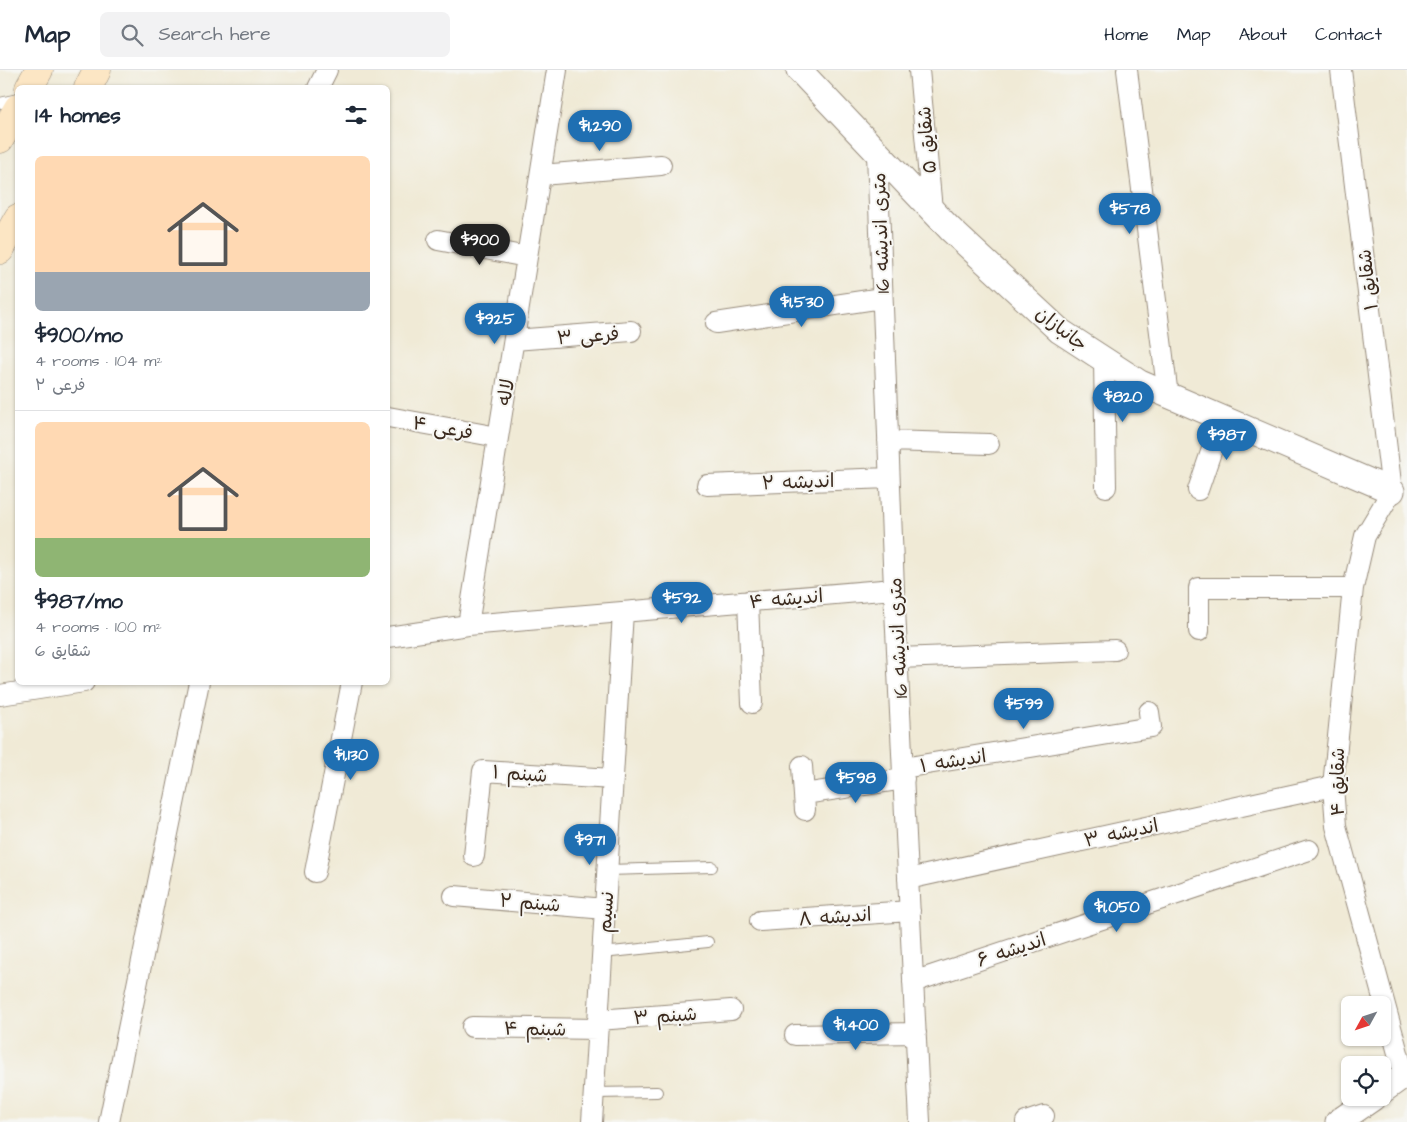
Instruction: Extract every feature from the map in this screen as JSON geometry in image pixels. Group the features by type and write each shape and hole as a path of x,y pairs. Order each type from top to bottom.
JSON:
{"main road":[{"path":"31,85 39,70"},
{"path":"90,85 97,70"},
{"path":"0,139 15,113"},
{"path":"0,250 15,223"}],"street":[{"path":"319,85 326,70"},
{"name":"لاله","path":"468,625 557,70"},
{"name":"جانبازان","path":"799,70 932,210 1060,330 1140,383 1222,420 1400,494"},
{"name":"شقایق ۵","path":"919,70 932,210"},
{"path":"1127,70 1168,396"},
{"name":"شقایق ۱","path":"1341,70 1400,494"},
{"name":"16 متری اندیشه","path":"877,154 894,589 920,1122"},
{"path":"541,175 661,165"},
{"path":"438,240 527,257"},
{"path":"716,323 882,298"},
{"name":"فرعی ۳","path":"514,340 631,331"},
{"path":"1104,360 1106,487"},
{"name":"فرعی ۴","path":"390,417 498,437"},
{"path":"1198,490 1222,420"},
{"path":"888,442 988,444"},
{"name":"اندیشه ۲","path":"707,485 890,478"},
{"name":"شقایق ۴","path":"1400,494 1365,536 1353,588 1333,786 1336,826 1405,1074"},
{"path":"1198,631 1199,588 1353,588"},
{"name":"اندیشه ۴","path":"390,637 468,625 894,589"},
{"path":"748,601 752,703"},
{"name":"نسیم","path":"592,1122 623,612"},
{"path":"898,658 1115,650"},
{"path":"0,695 65,685"},
{"path":"110,1122 198,685"},
{"path":"315,872 351,685"},
{"name":"اندیشه ۱","path":"903,774 1150,719"},
{"path":"802,766 804,802 903,774"},
{"name":"شبنم ۱","path":"474,856 483,771 613,779"},
{"name":"اندیشه ۳","path":"908,879 1333,786"},
{"name":"اندیشه ۶","path":"913,982 1309,850"},
{"name":"شبنم ۲","path":"454,896 605,909"},
{"name":"اندیشه ۸","path":"760,921 910,911"},
{"name":"شبنم ۳","path":"598,1024 731,1010"},
{"name":"شبنم ۴","path":"472,1027 598,1024"},
{"path":"795,1035 916,1032"},
{"path":"1391,1084 1405,1074"},
{"path":"1338,1122 1361,1106"}],"lane":[{"path":"0,103 15,100"},
{"path":"608,870 712,867"},
{"path":"602,953 708,942"},
{"path":"594,1093 657,1092"}]}
